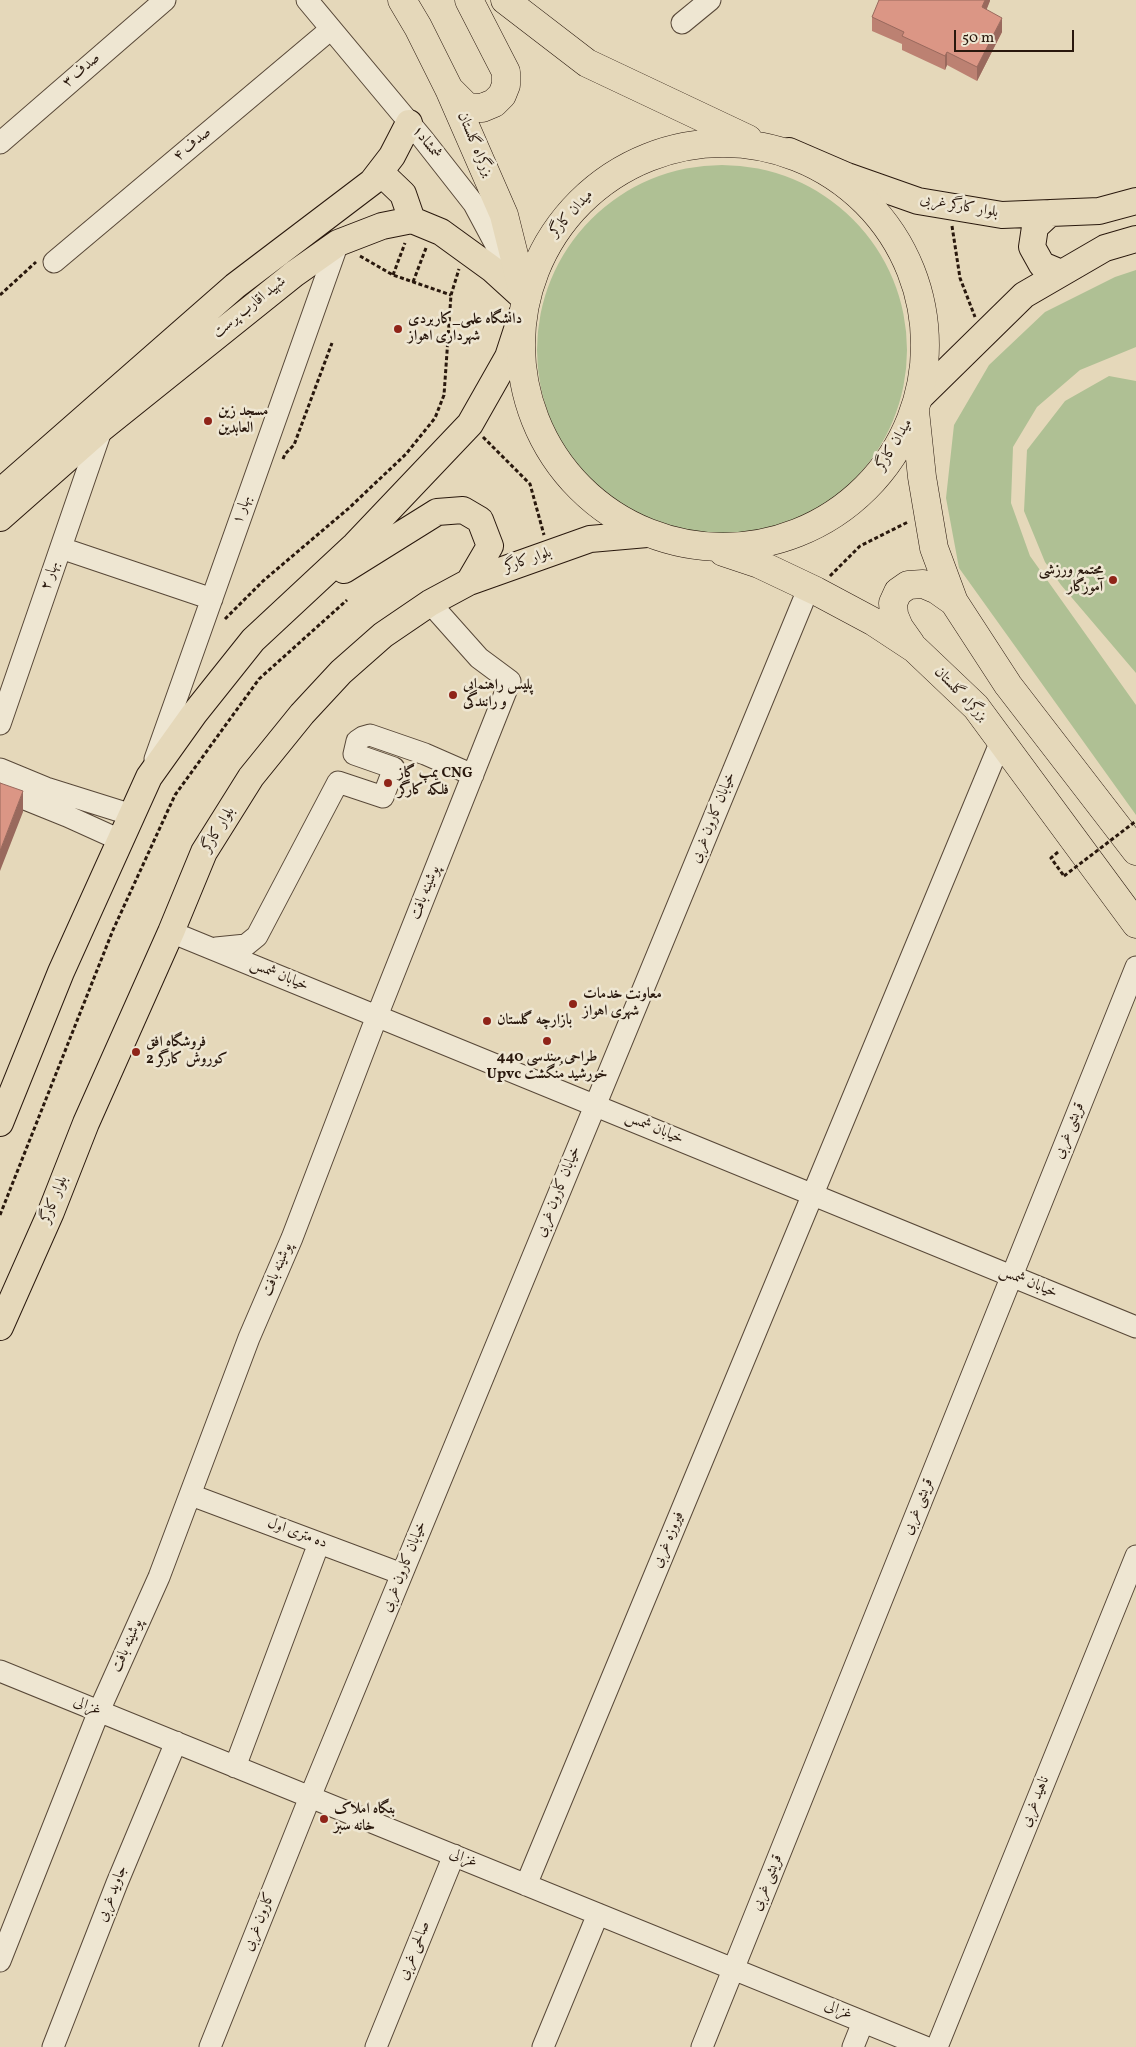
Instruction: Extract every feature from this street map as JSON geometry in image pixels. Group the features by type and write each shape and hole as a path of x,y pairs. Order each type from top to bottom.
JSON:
{"highway":[{"name":"بزرگراه گلستان","path":"402,0 449,88 504,215 523,306"},
{"path":"449,88 467,107 482,108 494,103 502,95 506,85 506,72 469,0"},
{"path":"505,0 587,63 756,143"},
{"name":"میدان کارگر","path":"694,142 756,143 788,151 842,179 886,222 914,276 926,336 917,404 884,469 837,514 778,542 714,549 647,534 600,507 561,469 534,421 521,368 523,306 547,242 585,194 636,160 694,142"},
{"path":"917,404 928,512 934,548 954,602 1008,685 1136,851"},
{"name":"بزرگراه گلستان","path":"714,549 759,564 812,589 874,622 915,649 976,707 1136,924"},
{"path":"915,649 899,627 894,615 893,603 898,592 908,585 922,584 937,590 954,602"}],"main road":[{"path":"396,0 418,27"},
{"name":"شهید اقارب پرست","path":"0,492 235,286 336,212 372,182 392,156 409,123"},
{"name":"بلوار کارگر غربی","path":"788,151 848,176 918,201 1002,215 1099,211 1136,201"},
{"path":"0,1122 61,972 149,777 194,714 253,640 355,545 470,424 508,357 523,306 492,269 441,232 423,224 403,194 380,172"},
{"path":"1050,213 1035,227 1032,247 1042,265 1061,273"},
{"name":"شهید اقارب پرست","path":"0,518 102,428 294,274 338,243 382,226 423,224"},
{"path":"917,404 1024,295 1105,248 1136,238"},
{"path":"298,599 437,512 463,510 480,520 490,546 469,582"},
{"name":"بلوار کارگر","path":"0,1327 204,852 251,778 302,714 341,672 383,635 430,603 469,582 590,539 647,534"}],"street":[{"name":"صدف ۳","path":"0,142 165,0"},
{"name":"شمشاد۱","path":"307,0 474,204 523,306"},
{"path":"682,23 710,0"},
{"name":"صدف ۴","path":"54,262 331,29"},
{"name":"بهار ۱","path":"149,777 338,243"},
{"name":"بهار ۲","path":"0,724 102,428"},
{"path":"61,548 212,599"},
{"name":"خیابان کارون غربی","path":"310,1797 595,1105 812,589"},
{"name":"پوشینه بافت","path":"0,1962 99,1711 160,1577 249,1338 292,1238 377,1016 510,681 479,658 430,603"},
{"path":"211,948 246,945 252,942 338,782 383,797 394,768 354,754 357,741 363,737 370,735 473,775"},
{"name":"فیروزه غربی","path":"526,1885 1002,741"},
{"path":"0,768 46,788 132,815"},
{"path":"0,789 120,840"},
{"name":"خیابان شمس","path":"171,932 1136,1327"},
{"name":"قریشی غربی","path":"702,2047 1136,967"},
{"name":"ده متری اول","path":"191,1495 402,1574"},
{"path":"235,1767 319,1543"},
{"name":"ناهید غربی","path":"937,2047 1136,1556"},
{"name":"غزالی","path":"0,1671 925,2047"},
{"name":"جاوید غربی","path":"52,2047 116,1883 176,1742"},
{"name":"کارون غربی","path":"210,2047 310,1797"},
{"name":"صالحی غربی","path":"376,2047 454,1855"},
{"path":"543,2047 598,1914"},
{"path":"853,2047 863,2022"}],"path":[{"path":"949,206 960,278 982,336"},
{"path":"393,275 423,224"},
{"path":"412,282 423,224"},
{"path":"338,243 393,275 451,295"},
{"path":"223,621 263,581 349,508 406,454 435,418 444,394 451,295 464,249"},
{"path":"0,295 47,253 54,262"},
{"path":"281,463 285,454 294,445 332,343"},
{"path":"470,424 530,484 550,554"},
{"path":"812,589 860,546 928,512"},
{"path":"0,1215 113,930 175,795 260,679 347,600"},
{"path":"1051,858 1064,876 1136,821"}],"green space":[{"path":"722,165 758,169 793,179 825,196 853,219 876,247 893,279 903,314 907,350 903,386 893,421 876,453 853,481 825,504 793,521 758,531 722,535 686,531 651,521 619,504 591,481 568,453 551,421 541,386 537,350 541,314 551,279 568,247 591,219 619,196 651,179 686,169"},
{"path":"1136,270 1136,347 1080,370 1037,407 1013,447 1011,503 1030,556 1136,705 1136,815 959,568 946,498 954,425 989,365 1045,312 1115,277"},
{"name":"مجتمع ورزشی آموزگار","path":"1109,376 1136,381 1136,673 1061,585 1045,562 1024,511 1027,450 1065,401"}],"building":[{"path":"879,0 985,0 982,7 1002,18 977,67 947,52 945,56 902,36 904,32 872,17"},
{"path":"0,783 23,791 0,851"}],"place":[{"name":"دانشگاه علمی_کاربردی شهرداری اهواز","path":"398,329"},
{"name":"مسجد زین العابدین","path":"208,421"},
{"name":"مجتمع ورزشی آموزگار","path":"1113,580"},
{"name":"پلیس راهنمایی و رانندگی","path":"453,695"},
{"name":"پمپ گاز CNG فلکه کارگر","path":"388,783"},
{"name":"معاونت خدمات شهری اهواز","path":"573,1004"},
{"name":"بازارچه گلستان","path":"487,1021"},
{"name":"طراحی مهندسی 440 Upvc خورشید مُنگشت","path":"547,1041"},
{"name":"فروشگاه افق کوروش کارگر 2","path":"136,1052"},
{"name":"بنگاه املاک خانه سبز","path":"324,1819"}]}
